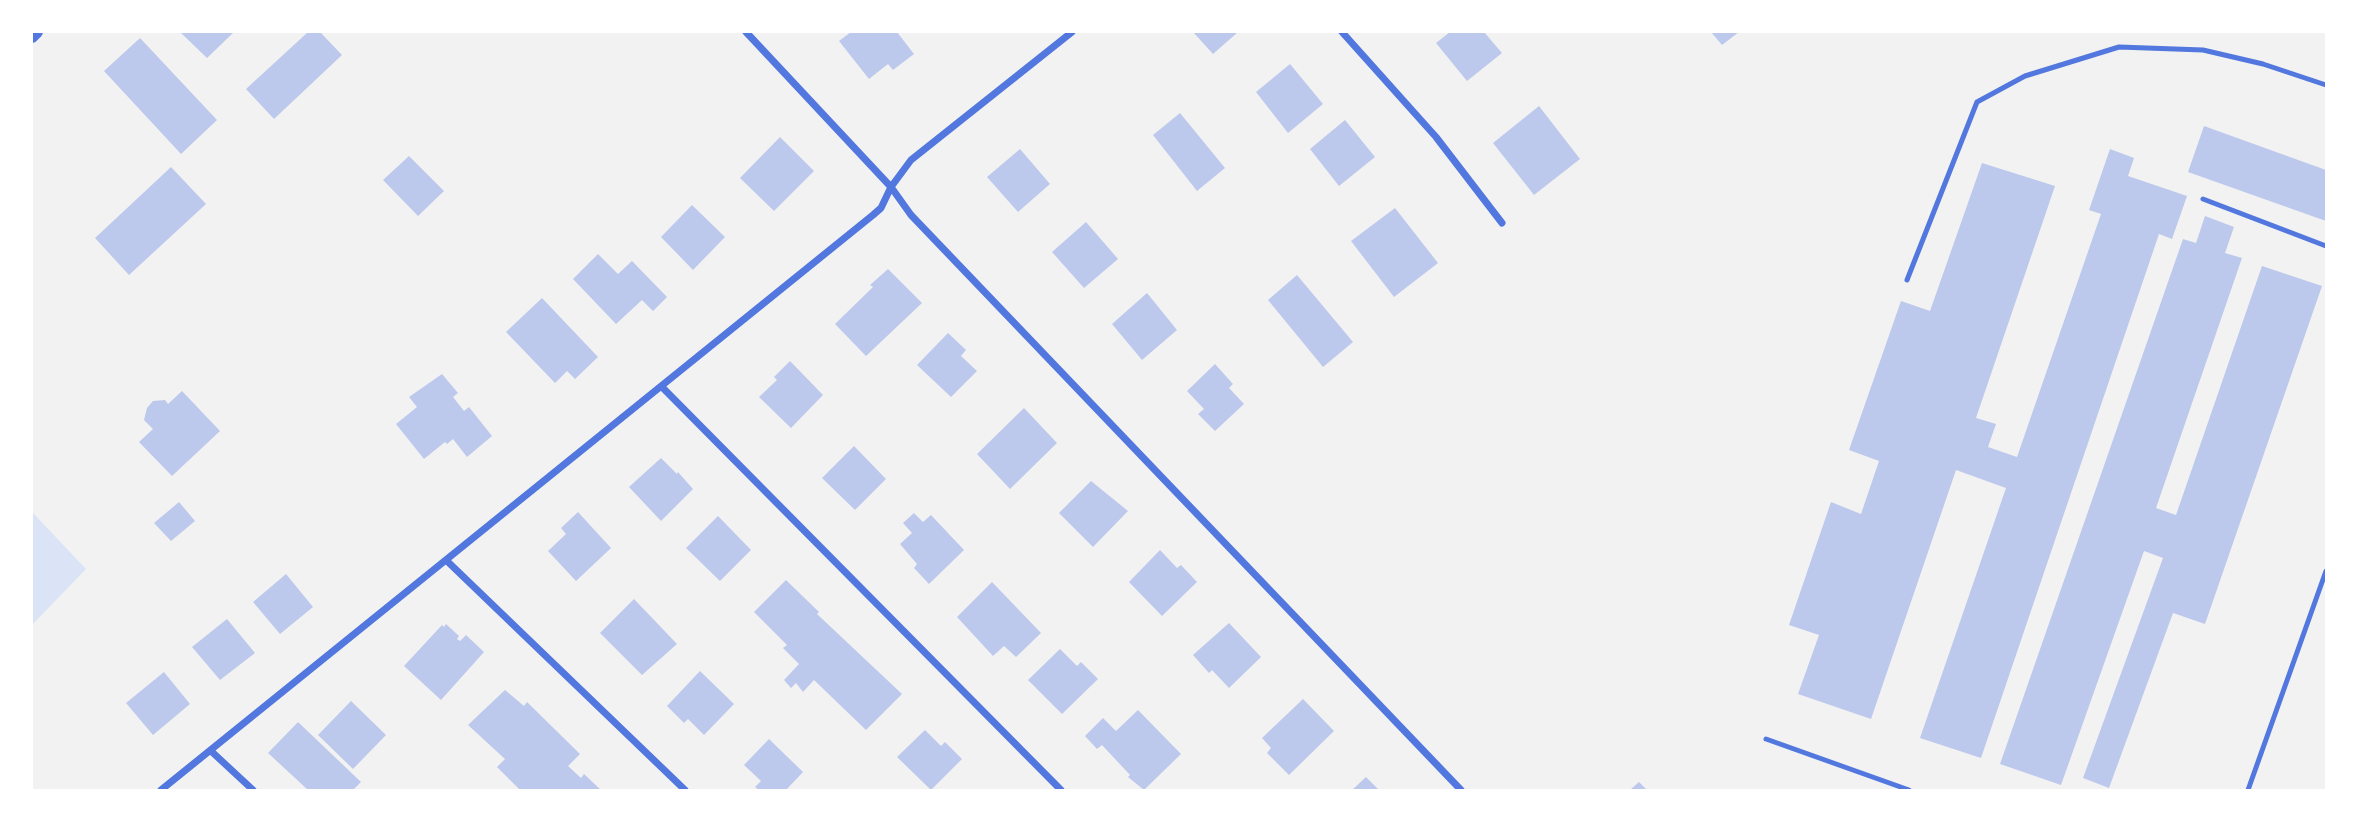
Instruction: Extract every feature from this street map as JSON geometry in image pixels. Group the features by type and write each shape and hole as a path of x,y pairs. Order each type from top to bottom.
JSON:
{"street":[{"path":"32,37 37,32"},
{"path":"746,32 891,187 911,215 1461,790"},
{"path":"161,790 881,208 891,187 911,160 1072,32"},
{"path":"1342,32 1436,137 1502,223"},
{"path":"662,387 1061,790"},
{"path":"447,561 685,790"},
{"path":"211,751 253,790"}],"lane":[{"path":"1907,280 1977,103 2025,76 2119,47 2203,50 2263,64 2326,85"},
{"path":"2203,199 2326,246"},
{"path":"2248,790 2326,572"},
{"path":"1766,739 1909,790"}],"shaded area":[{"path":"32,512 86,569 32,625"}],"building":[{"path":"180,32 234,32 207,58"},
{"path":"308,32 320,32 342,55 274,119 246,89"},
{"path":"851,32 897,32 914,54 893,70 888,64 869,79 839,41"},
{"path":"1193,32 1238,32 1213,54"},
{"path":"1450,32 1484,32 1502,53 1467,81 1436,43"},
{"path":"1711,32 1739,32 1722,45"},
{"path":"140,38 217,120 181,154 104,71"},
{"path":"1290,64 1323,104 1288,133 1256,92"},
{"path":"1539,106 1580,159 1534,195 1493,143"},
{"path":"1180,113 1225,168 1197,191 1153,135"},
{"path":"1345,120 1375,157 1339,186 1310,149"},
{"path":"2204,126 2326,170 2326,221 2188,172"},
{"path":"780,137 814,171 774,211 740,178"},
{"path":"1020,149 1050,184 1018,212 987,177"},
{"path":"2110,149 2134,158 2128,176 2187,196 2172,239 2159,234 1981,758 1920,738 2006,488 1956,470 1871,719 1798,694 1819,635 1789,625 1831,502 1861,514 1879,461 1849,450 1901,301 1930,311 1982,163 2055,186 1976,418 1996,424 1988,447 2017,457 2101,214 2089,210"},
{"path":"409,156 444,191 418,216 383,180"},
{"path":"171,167 206,204 129,275 95,238"},
{"path":"692,205 725,237 693,270 661,237"},
{"path":"1395,208 1438,263 1394,297 1351,241"},
{"path":"2205,216 2234,227 2225,253 2242,258 2156,508 2176,515 2262,266 2322,286 2205,624 2173,613 2109,788 2083,778 2163,558 2144,551 2061,785 2000,764 2183,239 2196,243"},
{"path":"1086,222 1118,259 1084,288 1052,252"},
{"path":"598,254 618,274 632,261 667,297 653,311 642,300 616,324 573,279"},
{"path":"888,269 922,303 866,356 835,324"},
{"path":"1297,275 1353,342 1323,367 1268,300"},
{"path":"1147,293 1177,330 1142,360 1112,324"},
{"path":"542,298 598,357 575,379 567,371 555,383 506,332"},
{"path":"948,333 966,350 961,356 977,371 951,397 917,365"},
{"path":"790,361 823,395 791,428 759,397 777,380 774,377"},
{"path":"1215,364 1233,384 1229,388 1244,404 1215,431 1198,414 1204,409 1187,391"},
{"path":"442,374 458,393 453,397 464,411 469,407 492,436 467,457 453,439 424,459 396,424 417,407 409,397"},
{"path":"182,391 220,431 172,476 139,442 153,429 144,420 147,408 153,401 165,400 168,404"},
{"path":"1024,408 1057,443 1010,489 977,454"},
{"path":"854,446 886,479 855,510 822,478"},
{"path":"661,458 693,489 661,521 629,487"},
{"path":"1091,481 1128,511 1093,547 1059,513"},
{"path":"179,502 195,521 171,541 154,523"},
{"path":"578,512 611,548 576,581 548,551 566,534 561,528"},
{"path":"914,513 923,522 931,515 964,550 929,584 914,568 917,564 900,544 912,533 903,523"},
{"path":"718,516 751,550 720,581 686,548"},
{"path":"1160,550 1177,568 1181,565 1197,582 1162,616 1129,582"},
{"path":"286,574 313,607 280,634 253,602"},
{"path":"786,580 819,612 817,614 902,694 866,730 814,680 803,692 796,683 791,688 784,680 799,664 783,648 787,645 754,612"},
{"path":"992,582 1041,633 1016,657 1004,646 993,656 957,617"},
{"path":"634,599 677,644 642,675 600,633"},
{"path":"227,619 255,653 220,680 192,647"},
{"path":"1229,623 1261,657 1229,688 1212,670 1209,673 1193,655"},
{"path":"446,624 459,636 457,639 460,641 466,635 484,652 441,700 404,666 442,625 444,627"},
{"path":"1060,649 1077,666 1081,662 1098,679 1062,714 1028,680"},
{"path":"700,671 734,704 704,735 688,719 684,723 667,706"},
{"path":"164,672 190,704 153,735 126,703"},
{"path":"505,690 524,706 527,702 580,754 568,766 581,778 584,774 601,790 520,790 497,767 505,759 468,725"},
{"path":"1303,699 1334,731 1289,775 1267,753 1271,748 1262,738"},
{"path":"351,701 386,735 353,769 318,735"},
{"path":"1138,710 1181,754 1144,790 1128,777 1130,775 1102,745 1097,749 1085,736 1103,718 1116,731"},
{"path":"298,722 361,782 353,790 308,790 268,753"},
{"path":"925,730 941,746 945,742 962,759 931,790 897,757"},
{"path":"769,739 803,772 786,790 759,790 755,787 761,781 744,765"},
{"path":"1366,777 1379,790 1352,790"},
{"path":"1639,782 1647,790 1630,790"}]}
